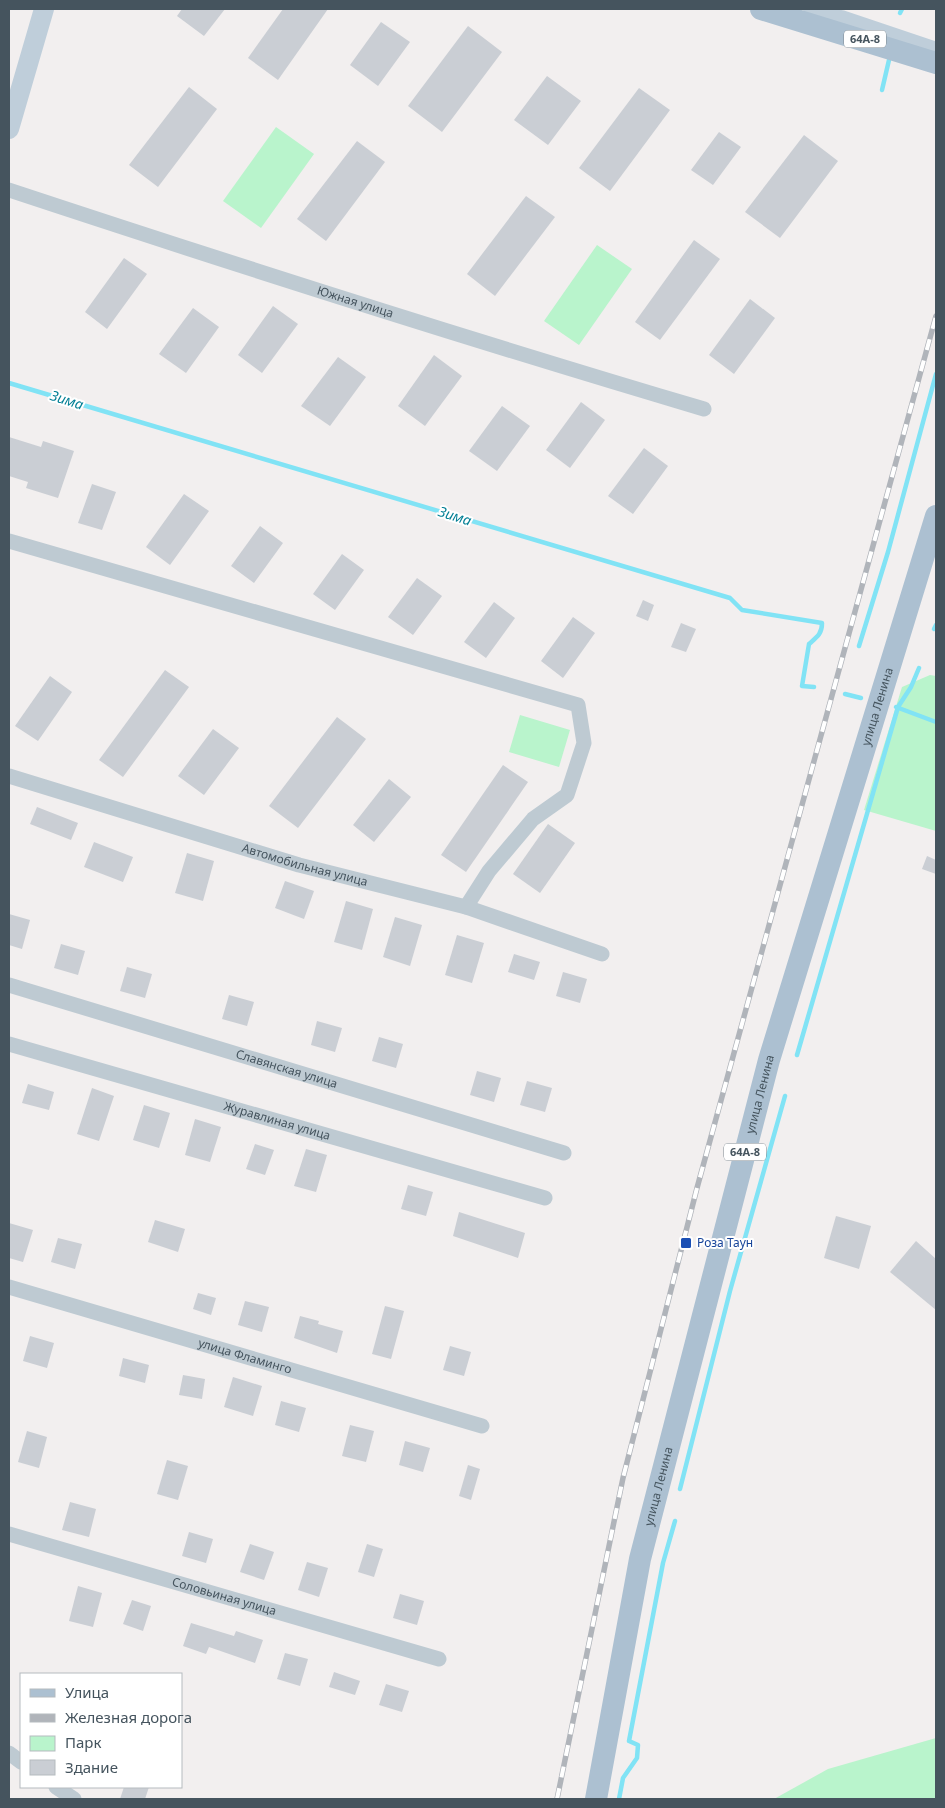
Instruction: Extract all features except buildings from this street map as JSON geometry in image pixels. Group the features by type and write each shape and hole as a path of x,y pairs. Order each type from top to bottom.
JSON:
{"main road":[{"path":"9,130 14,88 44,9"},
{"name":"64А-8","path":"761,9 936,63"},
{"path":"793,18 841,20 936,52"},
{"name":"улица Ленина","path":"596,1799 640,1559 767,1069 936,516"}],"street":[{"name":"Южная улица","path":"9,190 217,259 704,409"},
{"path":"9,541 578,705 584,743 566,795 533,819 490,871 466,907"},
{"name":"Автомобильная улица","path":"9,776 299,865 466,907 602,954"},
{"name":"Славянская улица","path":"9,985 564,1153"},
{"name":"Журавлиная улица","path":"9,1044 545,1198"},
{"name":"улица Фламинго","path":"9,1287 482,1426"},
{"name":"Соловьиная улица","path":"9,1534 439,1659"},
{"path":"9,1753 20,1761"},
{"path":"58,1788 74,1799"}],"green space":[{"path":"276,127 314,154 261,228 223,201"},
{"path":"597,245 632,269 579,345 544,321"},
{"path":"930,675 936,676 936,831 864,810 902,687"},
{"path":"520,715 570,730 559,767 509,752"},
{"path":"936,1738 936,1799 774,1799 828,1769"}],"waterway":[{"path":"900,13 902,9"},
{"path":"882,90 889,60"},
{"path":"859,646 888,552 936,374"},
{"name":"Зима","path":"9,383 730,598 742,610 822,623 820,633 809,644 802,686 814,687"},
{"path":"934,629 936,625"},
{"path":"797,1055 898,707 911,687 919,668"},
{"name":"Зима","path":"845,694 861,698"},
{"name":"Зима","path":"896,707 936,722"},
{"path":"680,1489 730,1291 785,1096"},
{"path":"619,1799 623,1778 637,1758 638,1745 629,1741 663,1563 675,1521"}],"railway":[{"path":"557,1799 623,1478 697,1188 936,316"}],"place":[{"name":"Роза Таун","path":"686,1243"}]}
